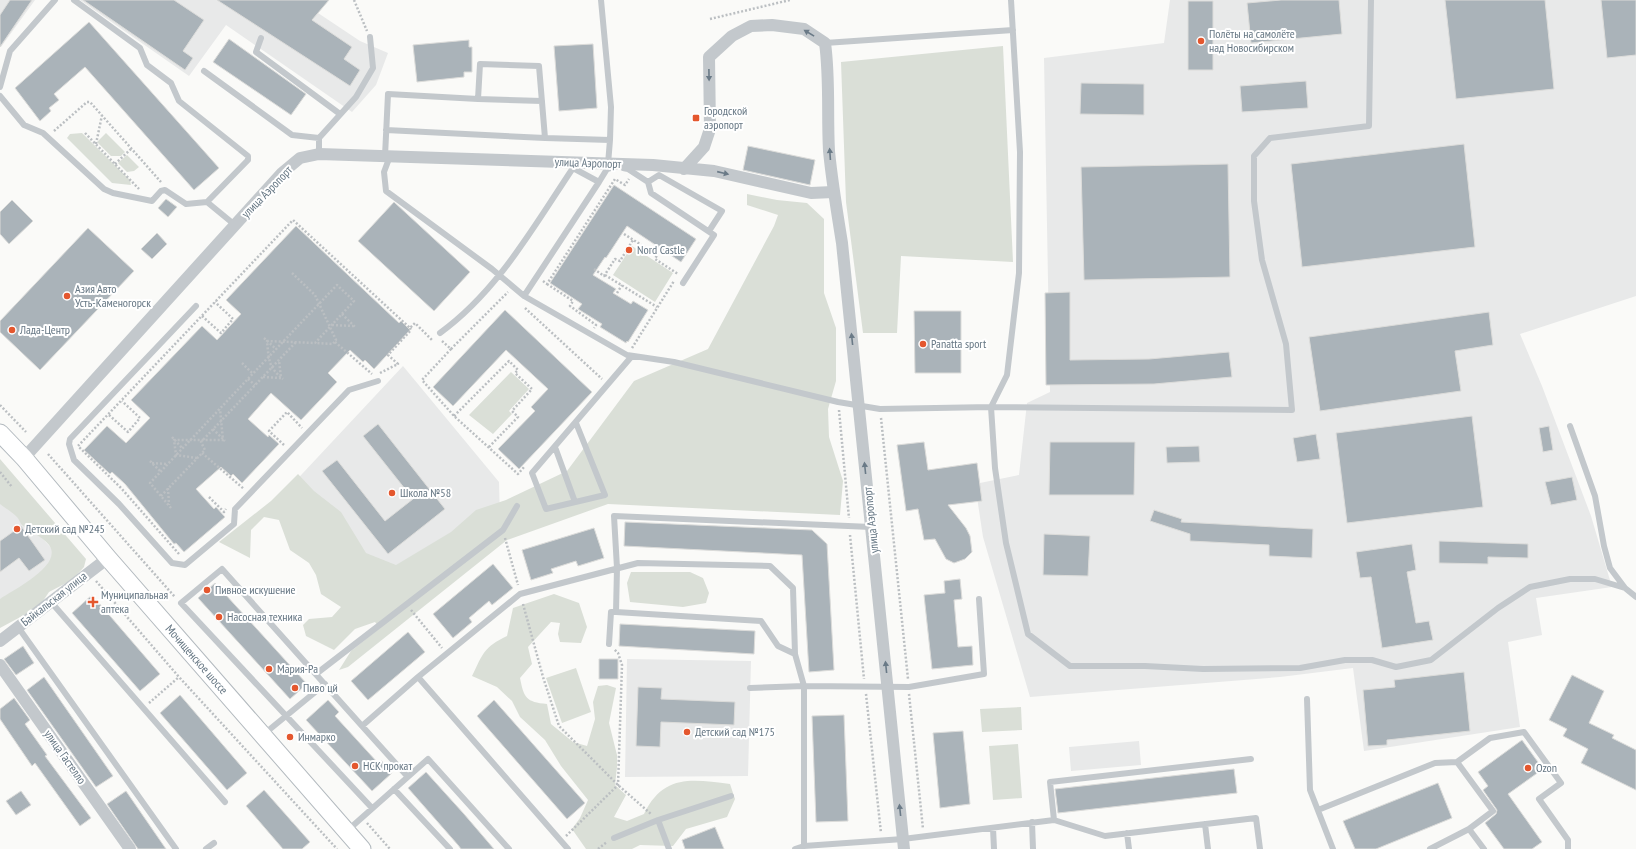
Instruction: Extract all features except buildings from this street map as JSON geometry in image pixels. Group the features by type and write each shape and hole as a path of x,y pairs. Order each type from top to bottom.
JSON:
{"main road":[{"name":"Мочищенское шоссе","path":"0,433 24,458 108,558 362,849"}],"street":[{"path":"684,169 704,147 710,129 709,57 732,36 751,26 772,24 804,29 825,43"},
{"name":"улица Аэропорт","path":"825,43 828,66 829,150 833,192 842,243 903,844"},
{"name":"улица Аэропорт","path":"24,458 282,173 300,158 319,154 653,165 714,171 811,193 833,192"},
{"name":"Байкальская улица","path":"0,641 108,558"},
{"name":"улица Гастелло","path":"0,665 130,849"}],"lane":[{"path":"0,87 10,51 55,0"},
{"path":"0,96 24,125 41,131 108,192 148,201 154,199 161,191 165,190 186,204 207,202 248,160 248,156 179,101 171,82 147,65 140,48 74,0"},
{"path":"600,0 611,107 608,164"},
{"path":"1011,0 1020,152 1020,273 1007,375 991,407 996,468 1006,543 1028,634 1070,666 1145,666 1203,669 1300,668 1345,660 1372,660 1396,667 1430,660 1498,608 1530,587 1570,578 1595,579 1626,588"},
{"path":"542,101 388,94 386,130 387,156 384,172 386,191 492,269 524,296 624,354 674,362 838,402 880,409 991,407 1292,410 1286,344 1262,260 1254,201 1254,156 1270,138 1369,126 1371,0"},
{"path":"825,43 1013,30"},
{"path":"319,154 319,138 360,90 372,68 370,37"},
{"path":"261,38 256,52 340,114"},
{"path":"478,99 480,64 538,66 545,138"},
{"path":"204,71 292,135 319,138"},
{"path":"386,130 610,140"},
{"path":"524,296 607,169 616,167 628,169 648,182 651,193 714,234 683,283"},
{"path":"438,334 453,324 500,277 574,168 599,182"},
{"path":"648,182 659,176 722,211 709,231"},
{"path":"207,202 235,225"},
{"path":"196,306 70,439 69,444 74,460 119,504 172,564 184,564 234,524 235,509 349,390 376,378"},
{"path":"576,423 605,495 546,509 532,473 632,356"},
{"path":"1570,426 1595,496 1604,546 1610,568 1626,588 1636,597"},
{"path":"555,447 575,502"},
{"path":"316,674 503,530 517,506"},
{"path":"616,612 617,568 614,516 872,527"},
{"path":"362,726 446,653 520,594 638,563 770,566 793,588 795,654 804,686 804,847"},
{"path":"372,808 288,716 181,603 222,569 407,776"},
{"path":"750,688 804,686 909,687 984,674 979,599"},
{"path":"51,602 224,802"},
{"path":"609,644 611,612 616,612 761,621 778,646 795,654"},
{"path":"18,627 176,849"},
{"path":"418,677 562,840 568,849"},
{"path":"263,735 288,716 325,684"},
{"path":"1307,698 1310,790 1334,849"},
{"path":"1318,810 1435,763 1457,762 1490,738 1524,732 1561,783 1539,799 1568,840 1568,849"},
{"path":"346,831 428,759 510,849"},
{"path":"1054,820 1050,782 1251,759"},
{"path":"1430,849 1469,828 1493,811 1457,762"},
{"path":"394,789 450,849"},
{"path":"614,838 658,820 731,796"},
{"path":"795,849 882,841 903,844 924,837 1054,820 1105,836 1256,818 1260,849"},
{"path":"658,820 669,849"},
{"path":"1032,822 1033,849"},
{"path":"1205,824 1208,849"},
{"path":"993,828 994,849"},
{"path":"1469,828 1484,849"},
{"path":"1127,833 1128,849"},
{"path":"206,849 214,843"}],"path":[{"path":"354,0 370,37"},
{"path":"710,19 790,0"},
{"path":"47,137 87,102 92,103 159,178 165,190"},
{"path":"96,144 102,115"},
{"path":"85,133 141,191"},
{"path":"115,164 132,148"},
{"path":"547,284 615,179 625,185 630,178 651,193"},
{"path":"182,556 121,488 78,446 293,220 410,328"},
{"path":"624,234 657,255 655,259 678,274"},
{"path":"605,274 615,259 620,261 633,240"},
{"path":"624,354 628,353 682,268"},
{"path":"594,269 604,276 605,274 657,307"},
{"path":"292,273 315,295 331,326 336,340 335,342 376,378"},
{"path":"541,280 573,301 570,306 596,325 594,328 600,331"},
{"path":"168,488 170,507 150,483 337,285 354,301 315,343"},
{"path":"617,293 622,285"},
{"path":"513,297 508,292 422,380 454,416 518,474 529,463"},
{"path":"202,316 221,332 233,319 215,302"},
{"path":"524,307 603,380"},
{"path":"331,326 354,327 342,314"},
{"path":"368,377 376,378 398,364 388,355 411,330 410,328 415,323 433,341"},
{"path":"438,334 451,349"},
{"path":"264,338 276,350"},
{"path":"267,341 333,344 335,342"},
{"path":"267,341 268,357 271,368 282,379"},
{"path":"161,496 205,450 201,442 296,342"},
{"path":"279,360 282,379"},
{"path":"454,416 509,361 518,370 515,373 532,389 512,411 518,417 489,448"},
{"path":"242,363 253,374"},
{"path":"263,377 282,379"},
{"path":"248,379 255,385"},
{"path":"109,415 128,432 140,418 122,401"},
{"path":"838,402 865,687 882,841"},
{"path":"0,405 26,432"},
{"path":"220,408 224,440"},
{"path":"880,409 924,837"},
{"path":"290,442 285,447 269,431 287,412 303,428"},
{"path":"298,433 308,423"},
{"path":"213,430 224,440"},
{"path":"173,438 190,440 224,440"},
{"path":"173,438 182,448"},
{"path":"173,438 176,455"},
{"path":"202,453 245,490"},
{"path":"48,454 181,603"},
{"path":"176,455 198,458"},
{"path":"160,471 151,462 168,464"},
{"path":"0,472 12,487"},
{"path":"240,495 250,484"},
{"path":"209,497 224,512 231,504"},
{"path":"227,509 228,515"},
{"path":"503,530 543,677 559,726 618,785 658,820"},
{"path":"88,572 179,677 337,849"},
{"path":"407,605 446,653"},
{"path":"562,840 618,785 622,665 618,653 609,644"},
{"path":"143,708 179,677"},
{"path":"361,817 390,849"}],"shaded area":[{"path":"0,0 35,0 1,47 0,46"},
{"path":"80,0 302,0 318,13 360,41 388,53 376,85 352,112 226,25 189,76"},
{"path":"1170,0 1636,0 1636,296 1520,334 1542,386 1591,516 1612,587 1536,598 1542,635 1508,642 1520,727 1364,751 1353,668 1280,677 1030,697 983,537 975,484 1019,475 1027,403 1050,392 1044,58 1164,43"},
{"path":"1003,46 1013,262 901,256 897,333 863,333 846,202 841,62"},
{"path":"82,133 130,180 131,185 112,183 67,138 70,134"},
{"path":"106,133 125,152 121,156 111,156 97,142"},
{"path":"127,155 139,167 134,171 127,172 118,163"},
{"path":"747,194 777,200 807,203 824,219 824,293 836,328 836,381 828,409 829,437 843,481 840,515 608,504 507,540 348,667 339,670 351,651 380,628 375,622 355,629 334,650 306,636 303,625 309,619 332,617 341,607 321,594 316,575 309,563 290,550 279,520 264,517 251,530 250,558 219,542 271,501 298,474 314,491 341,512 366,553 396,565 451,532 476,510 506,500 567,471 634,381 708,349 774,226 778,215 747,205"},
{"path":"632,246 673,273 655,302 613,275"},
{"name":"Школа №58","path":"403,366 499,482 500,520 377,610 274,504"},
{"path":"511,372 529,389 509,411 512,414 493,434 469,415"},
{"path":"0,459 86,559 84,567 72,580 49,592 39,607 0,628 0,599 44,569 50,561 52,553 46,542 22,525 13,513 0,504"},
{"name":"Детский сад №245","path":"0,493 68,566 0,613"},
{"path":"631,572 690,572 703,578 709,593 706,603 683,607 630,602 627,583"},
{"path":"554,594 579,603 587,627 581,643 560,642 558,634 560,623 551,622 528,647 532,664 520,678 521,685 527,698 534,702 547,704 551,724 573,742 587,746 595,719 593,702 598,686 607,685 616,688 609,723 617,755 615,785 626,795 614,817 627,821 644,814 660,792 670,786 680,782 703,781 730,784 735,799 727,817 686,829 673,846 640,845 632,849 586,849 572,829 580,818 588,800 561,766 545,740 520,717 512,701 497,687 472,676 489,647 507,636 513,608"},
{"name":"Детский сад №175","path":"627,659 751,661 748,776 625,777"},
{"path":"576,668 591,712 562,723 546,678"},
{"path":"1021,707 1022,730 982,732 980,709"},
{"path":"1139,741 1141,765 1071,771 1069,747"},
{"path":"1018,744 1022,798 993,800 989,746"}],"place":[{"name":"Полёты на самолёте над Новосибирском","path":"1201,41"},
{"name":"Городской аэропорт","path":"696,118"},
{"name":"Nord Castle","path":"629,250"},
{"name":"Азия Авто Усть-Каменогорск","path":"67,296"},
{"name":"Лада-Центр","path":"12,330"},
{"name":"Panatta sport","path":"923,344"},
{"name":"Школа №58","path":"392,493"},
{"name":"Детский сад №245","path":"17,529"},
{"name":"Пивное искушение","path":"207,590"},
{"name":"Муниципальная аптека","path":"93,602"},
{"name":"Насосная техника","path":"219,617"},
{"name":"Мария-Ра","path":"269,669"},
{"name":"Пиво цй","path":"295,688"},
{"name":"Детский сад №175","path":"687,732"},
{"name":"Инмарко","path":"290,737"},
{"name":"НСК прокат","path":"355,766"},
{"name":"Ozon","path":"1528,768"}]}
